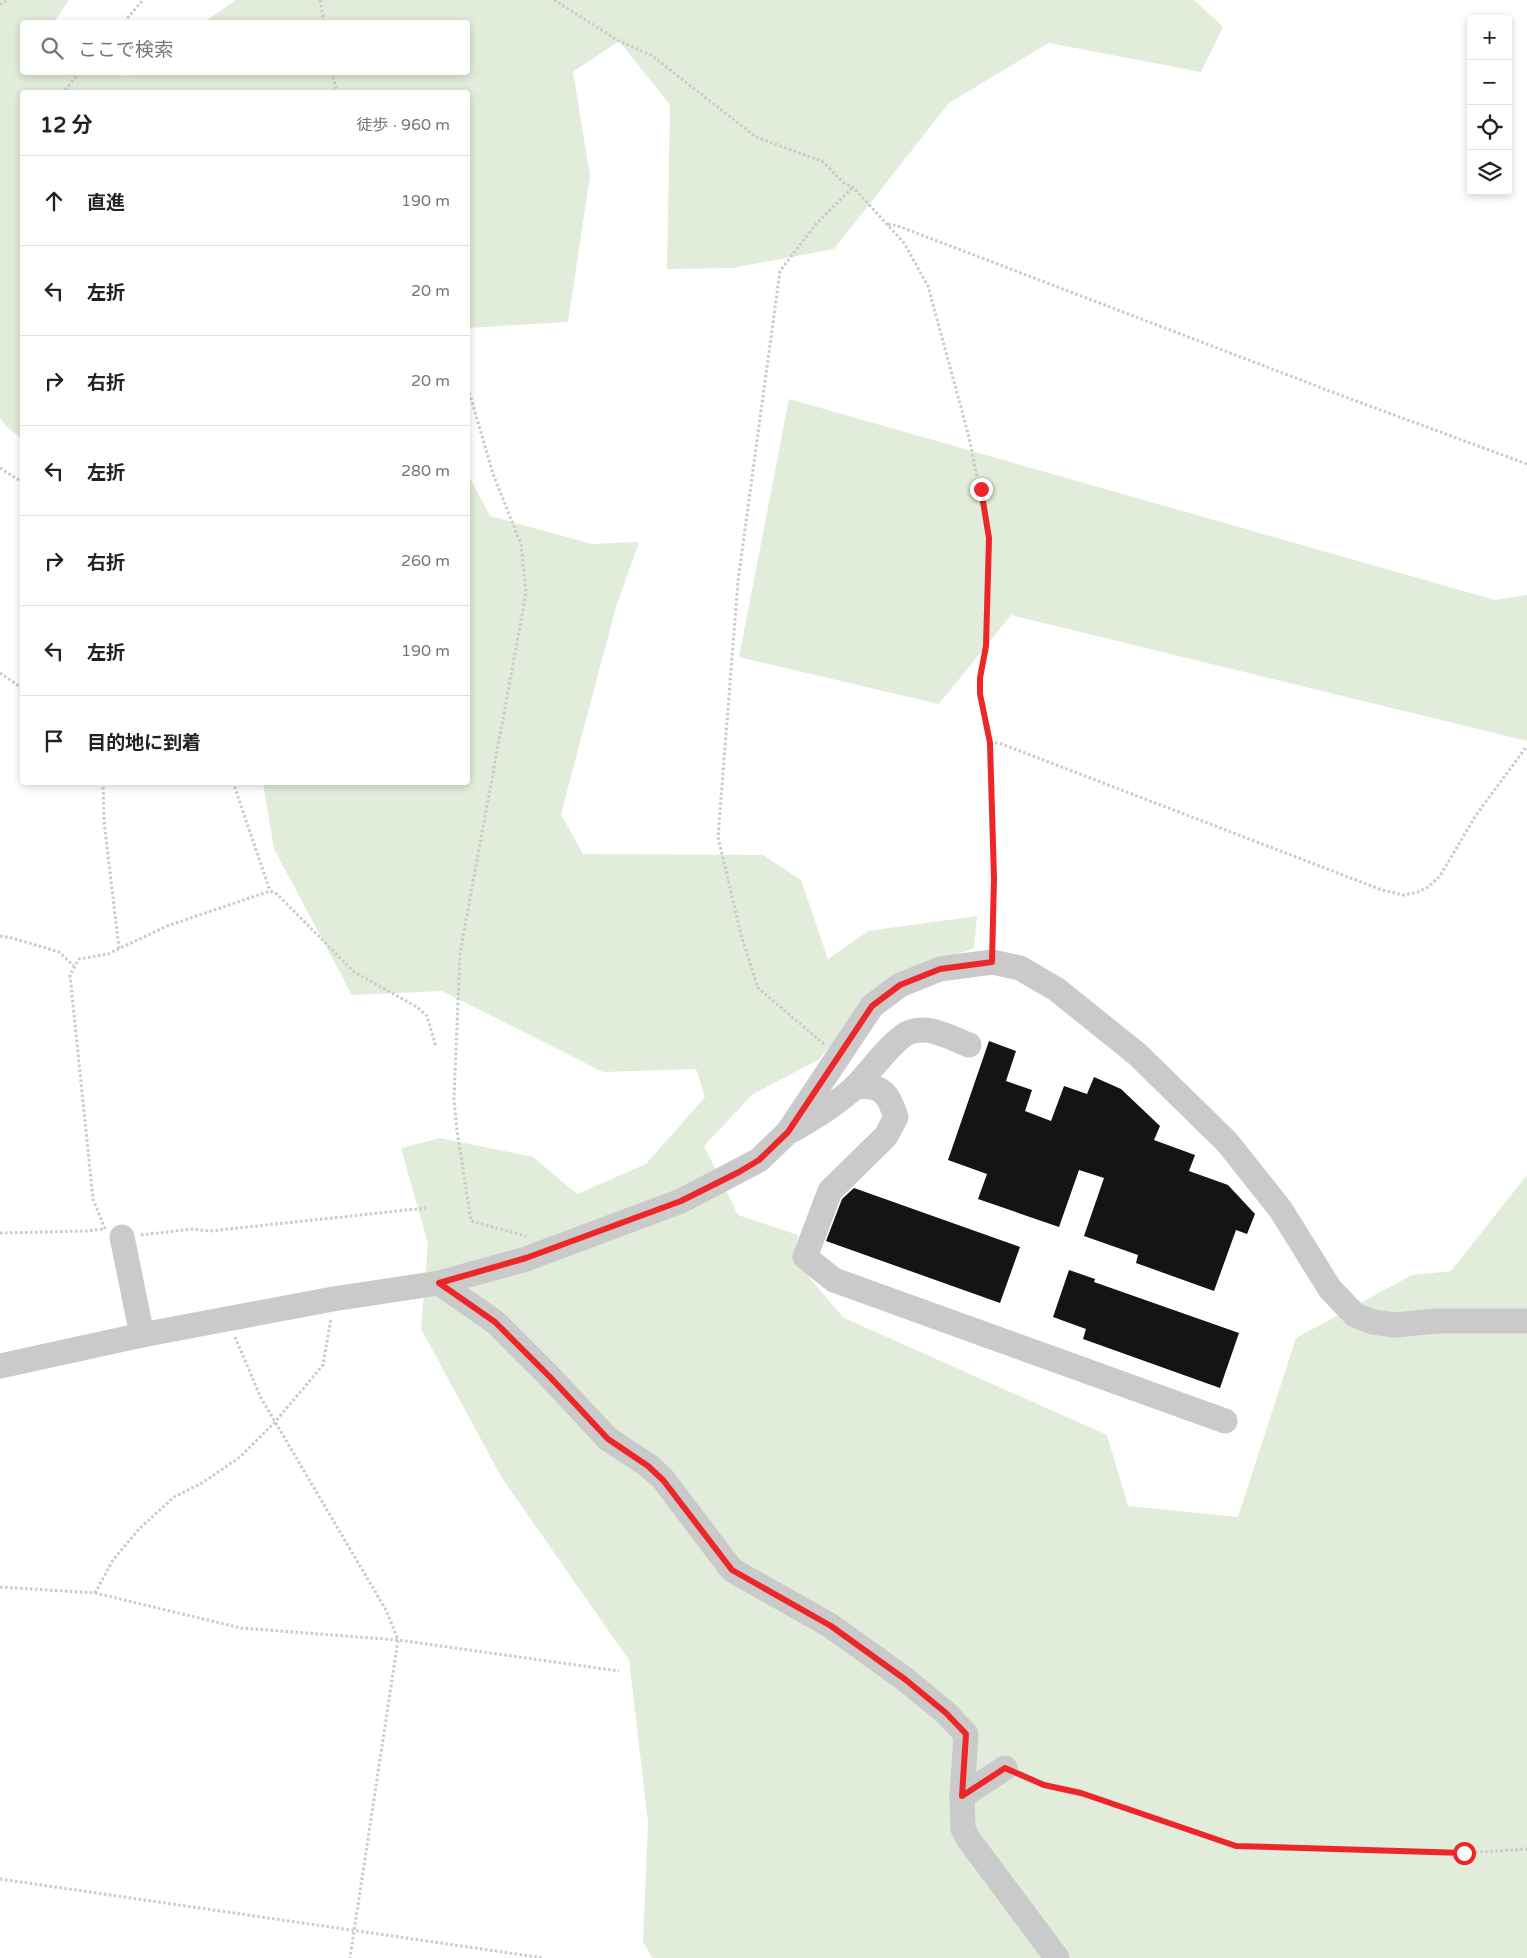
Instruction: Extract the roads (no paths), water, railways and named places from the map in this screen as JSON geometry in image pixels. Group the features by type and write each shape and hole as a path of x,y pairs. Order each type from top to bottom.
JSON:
{"street":[{"path":"0,1366 142,1335 333,1298 439,1283 526,1258 681,1201 759,1160 788,1132 872,1006 900,985 940,969 992,962 1020,968 1056,989 1144,1060 1227,1142 1281,1210 1330,1289 1355,1315 1373,1322 1395,1325 1436,1321 1527,1321"},
{"path":"788,1132 831,1107 855,1086 899,1039 910,1032 931,1030 969,1045"},
{"path":"855,1086 872,1085 882,1091 892,1104 896,1117 886,1136 830,1191 804,1257 834,1280 1225,1422"},
{"path":"114,1233 142,1335"},
{"path":"439,1283 495,1322 608,1439 648,1466 663,1480 732,1570 831,1626 906,1680 946,1713 966,1734 962,1796 963,1829 969,1840 1057,1958"},
{"path":"962,1796 1005,1768"}]}
